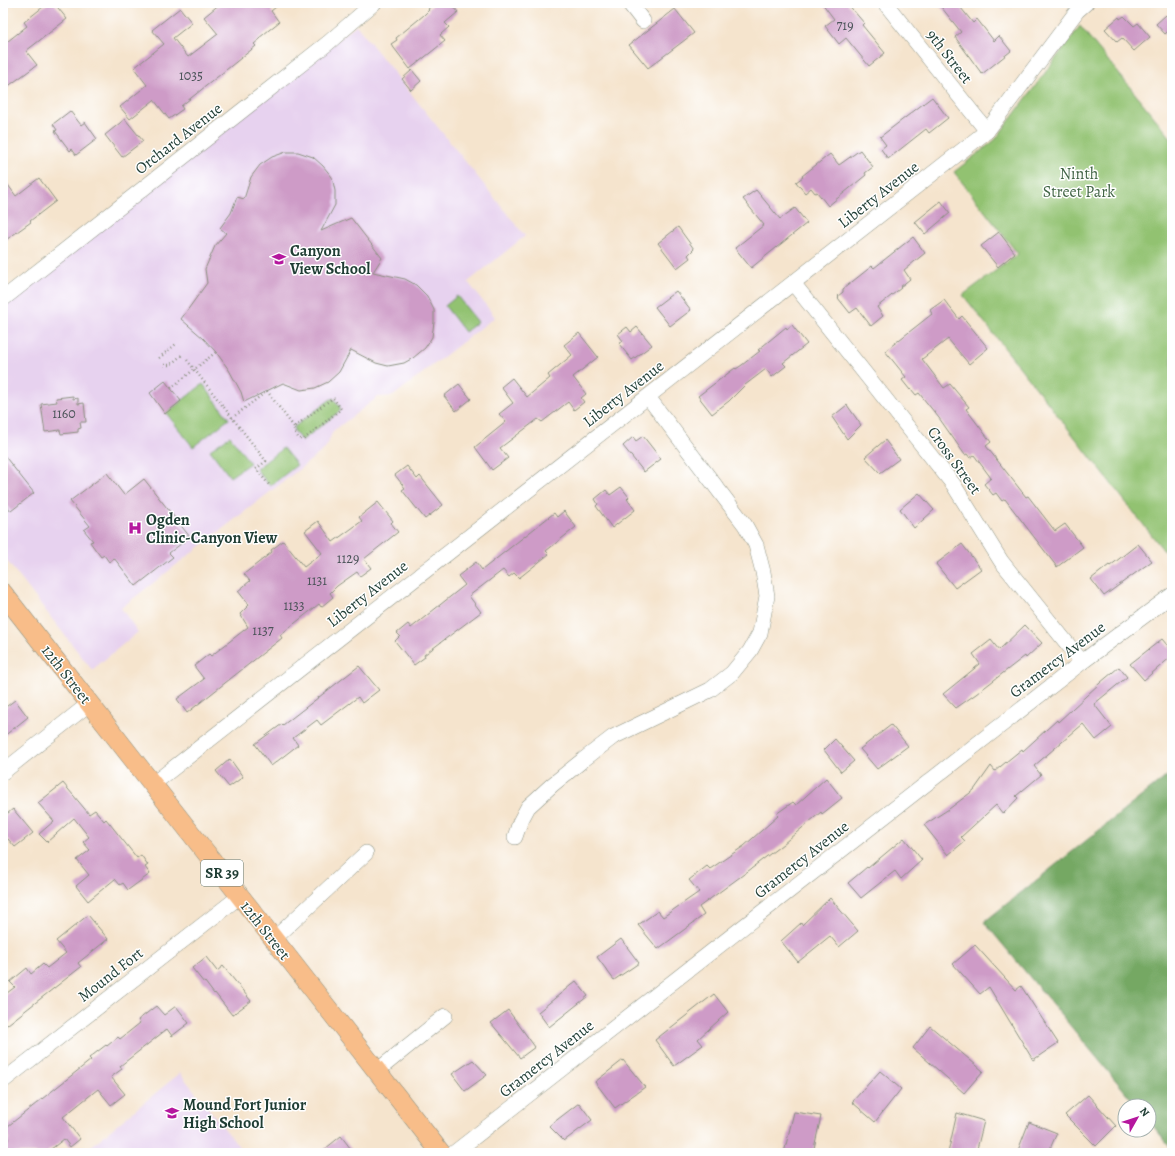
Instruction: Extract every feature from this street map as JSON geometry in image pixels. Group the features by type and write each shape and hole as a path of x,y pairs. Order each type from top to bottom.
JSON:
{"main road":[{"name":"12th Street","path":"3,592 441,1153"}],"street":[{"name":"Orchard Avenue","path":"3,299 322,47 374,3"},
{"path":"629,3 643,21"},
{"name":"9th Street","path":"885,3 987,131"},
{"name":"Liberty Avenue","path":"153,784 987,131 1077,11 1086,3"},
{"name":"Cross Street","path":"793,283 953,484 1001,561 1082,662"},
{"path":"515,837 520,822 528,807 552,785 613,737 710,690 732,672 750,651 760,633 767,596 756,545 741,519 648,397"},
{"name":"Gramercy Avenue","path":"454,1153 1082,662 1172,595"},
{"path":"3,772 90,703"},
{"path":"274,939 366,853"},
{"name":"Mound Fort","path":"3,1081 240,896"},
{"path":"377,1071 446,1016"}],"path":[{"path":"159,358 176,344"},
{"path":"171,388 216,352"},
{"path":"164,365 170,365 183,354"},
{"path":"187,360 266,461 256,469 270,486"},
{"path":"232,418 267,391 294,427 293,429 299,439 304,439 341,409 333,398 294,427"}],"shaded area":[{"name":"Canyon View School","path":"356,25 525,236 468,282 495,317 393,396 378,397 333,431 325,449 121,608 138,632 92,670 3,556 3,306"},
{"name":"Mound Fort Junior High School","path":"180,1073 244,1153 83,1153"}],"green space":[{"name":"Ninth Street Park","path":"1080,26 1172,139 1172,561 963,295 1018,254 954,172 995,140"},
{"path":"457,296 478,322 465,332 445,306"},
{"path":"203,384 229,419 193,447 166,413"},
{"path":"331,399 334,399 340,407 340,411 301,440 294,431 294,427"},
{"path":"230,436 250,463 230,477 210,450"},
{"path":"283,448 297,465 270,486 256,469"},
{"path":"1172,772 1172,1149 1157,1131 1157,1098 1130,1098 984,922"}],"building":[{"path":"48,3 54,3 67,19 26,51 37,65 3,90 3,45 27,26 24,22"},
{"path":"221,3 281,3 271,11 279,22 259,38 260,39 254,44 256,46 181,106 183,109 169,119 154,100 130,119 120,107 147,85 134,68 164,44 152,30 180,8 192,23 173,38 188,57 218,34 204,17"},
{"path":"435,3 451,3 458,12 445,23 449,27 440,35 445,41 410,69 391,44 397,40 396,38 424,15"},
{"path":"822,3 847,3 864,23 862,25 885,53 869,66 846,38 839,44 825,26 834,19"},
{"path":"938,3 957,3 973,23 977,19 994,41 999,36 1011,51 982,74 955,37 961,32"},
{"path":"675,9 694,33 648,68 629,45"},
{"path":"1166,15 1172,22 1172,28 1165,34 1156,24"},
{"path":"1124,16 1134,26 1138,23 1150,37 1134,51 1122,38 1117,42 1105,29 1119,17 1120,19"},
{"path":"412,70 421,81 411,90 402,79"},
{"path":"932,97 948,118 929,133 926,129 888,159 881,149 886,145 880,137"},
{"path":"70,111 81,125 85,122 97,139 76,155 72,149 70,151 55,131 57,130 53,124"},
{"path":"125,119 143,141 122,157 105,135"},
{"path":"860,150 873,167 865,173 866,175 828,206 817,192 815,193 811,188 805,193 796,182 830,154 839,165"},
{"name":"Canyon View School","path":"286,152 298,152 313,157 332,177 335,191 335,205 321,231 351,218 382,258 373,272 405,279 416,285 427,296 434,310 432,337 425,348 404,363 388,366 376,363 351,350 339,372 328,382 315,388 301,390 283,383 244,402 241,392 229,370 216,352 203,338 181,319 207,283 205,269 215,246 226,233 220,228 231,213 237,197 244,199 251,177 260,165 272,157"},
{"path":"3,178 16,196 39,178 56,201 30,221 31,222 3,242"},
{"path":"756,190 780,219 795,208 807,223 751,268 735,248 764,225 743,199"},
{"path":"941,201 950,213 925,234 915,222"},
{"path":"678,227 694,249 688,255 690,258 677,268 658,243"},
{"path":"999,232 1015,253 998,267 981,246"},
{"path":"913,237 925,253 904,270 910,279 877,307 883,316 871,326 857,308 850,313 838,298 838,296 843,292 843,289 872,266 874,268"},
{"path":"676,291 691,310 670,326 655,307"},
{"path":"944,300 959,319 962,316 988,348 969,364 948,339 922,359 944,388 950,384 969,407 966,409 991,442 986,446 1055,531 1065,524 1083,547 1057,567 1005,499 1002,501 996,493 993,495 984,484 991,478 974,455 970,458 967,454 965,455 919,393 916,395 902,380 906,377 885,351 932,314 930,310"},
{"path":"792,325 807,344 783,363 786,366 772,377 766,369 712,414 698,396 760,351 758,350 786,327 787,329"},
{"path":"627,327 631,332 637,327 652,345 632,360 619,344 623,341 618,334"},
{"path":"579,333 598,357 573,377 586,394 581,398 584,402 574,410 568,402 542,422 538,419 500,448 508,458 492,470 475,447 506,422 499,414 513,403 501,387 512,378 527,397 550,378 548,375 572,355 564,345"},
{"path":"165,381 181,401 165,414 150,393"},
{"path":"459,384 471,399 456,411 444,396"},
{"path":"73,396 73,399 78,398 78,404 84,403 86,422 80,422 81,428 78,429 78,432 61,434 60,430 45,432 41,404 57,402 56,398"},
{"path":"847,405 861,425 847,439 832,417"},
{"path":"643,436 661,459 644,472 623,446 633,437 636,441"},
{"path":"885,440 899,459 880,473 865,457"},
{"path":"3,454 34,493 11,511 3,501"},
{"path":"407,466 417,479 420,476 443,505 425,519 402,490 405,488 395,475"},
{"name":"Ogden Clinic-Canyon View","path":"107,473 124,495 144,479 190,537 169,553 173,557 136,586 114,558 109,562 104,555 101,557 90,542 93,541 84,530 90,526 70,501"},
{"path":"621,487 629,497 627,499 635,510 612,528 596,506 598,504 595,499 606,490 610,495"},
{"path":"919,493 934,510 914,528 900,509"},
{"path":"378,502 393,521 391,523 398,532 364,559 371,568 360,576 357,572 337,586 330,593 333,597 321,607 319,604 280,635 282,638 187,713 177,699 204,679 194,666 209,654 211,656 248,627 240,614 249,605 238,591 250,581 244,574 272,552 271,550 283,541 304,567 322,553 305,531 318,521 333,542 362,521 359,517"},
{"path":"564,511 576,527 546,551 549,554 519,578 514,573 509,577 503,570 469,596 481,612 424,655 425,657 414,665 395,641 400,636 397,633 408,624 411,628 465,585 458,576 476,562 482,570 554,513 557,517"},
{"path":"962,544 981,569 955,588 936,564"},
{"path":"1138,544 1152,561 1104,596 1091,579"},
{"path":"1025,625 1042,643 1026,658 1025,656 956,708 943,694 980,664 973,654 991,640 999,650"},
{"path":"1162,639 1172,651 1172,656 1144,680 1130,664"},
{"path":"359,666 379,690 362,703 358,697 321,725 317,720 293,738 298,745 271,766 255,744 282,724 283,725"},
{"path":"1119,667 1127,677 1094,704 1112,727 1096,740 1083,724 1034,766 1041,775 1016,796 1018,798 1003,814 996,805 961,837 965,841 948,855 924,825 949,809 974,790 991,766 995,771 1022,749 1023,751 1057,720 1058,722"},
{"path":"15,700 28,717 3,737 3,709"},
{"path":"891,725 908,746 877,769 860,749"},
{"path":"835,739 854,761 841,772 824,750"},
{"path":"230,759 243,777 229,787 216,771"},
{"path":"826,778 842,798 822,814 821,812 755,866 699,907 704,915 658,949 638,925 658,911 663,917 699,892 689,880 707,866 710,869 744,846 778,816 776,814 793,802 796,805"},
{"path":"63,783 89,814 95,810 104,821 106,819 137,858 141,855 148,865 145,867 150,874 128,890 123,883 120,885 115,879 88,901 76,886 89,875 77,860 90,850 83,842 89,837 74,818 47,842 39,834 54,821 38,803"},
{"path":"13,809 33,833 15,847 8,839 3,843 3,817"},
{"path":"904,838 922,860 901,879 895,871 861,898 848,883"},
{"path":"830,898 858,931 839,947 830,936 798,962 781,941 801,923 802,925"},
{"path":"88,915 108,939 78,963 81,967 3,1028 3,996 15,987 10,982 27,968 31,974 43,964 47,968 66,953 56,941"},
{"path":"621,939 639,963 614,980 597,957"},
{"path":"975,945 1016,990 1021,986 1058,1043 1033,1060 989,987 980,994 953,964"},
{"path":"206,957 217,971 223,966 251,1001 232,1015 215,993 214,994 192,968"},
{"path":"576,981 588,996 549,1027 538,1012"},
{"path":"714,994 728,1012 698,1039 703,1045 674,1066 655,1040"},
{"path":"156,1006 164,1015 176,1006 189,1023 172,1036 167,1029 120,1066 122,1069 111,1077 125,1094 111,1105 98,1089 63,1117 80,1139 70,1147 64,1139 46,1153 3,1153 3,1143 9,1139 3,1130 91,1060 89,1058 118,1037 120,1039 140,1023 138,1020"},
{"path":"508,1010 535,1047 520,1058 491,1023"},
{"path":"930,1026 983,1071 964,1093 913,1048"},
{"path":"473,1060 487,1075 465,1091 452,1074"},
{"path":"623,1060 645,1087 615,1108 595,1082"},
{"path":"880,1071 901,1089 875,1122 852,1102"},
{"path":"1088,1095 1116,1126 1096,1146 1065,1115"},
{"path":"579,1103 592,1120 564,1141 549,1126"},
{"path":"794,1112 821,1116 813,1153 784,1153"},
{"path":"957,1113 984,1121 976,1153 948,1153"},
{"path":"1029,1122 1057,1133 1048,1153 1017,1153"},
{"path":"341,1136 354,1153 320,1153"}],"place":[{"name":"Canyon View School","path":"279,259"},
{"name":"Ogden Clinic-Canyon View","path":"135,528"},
{"name":"Mound Fort Junior High School","path":"172,1113"}]}
